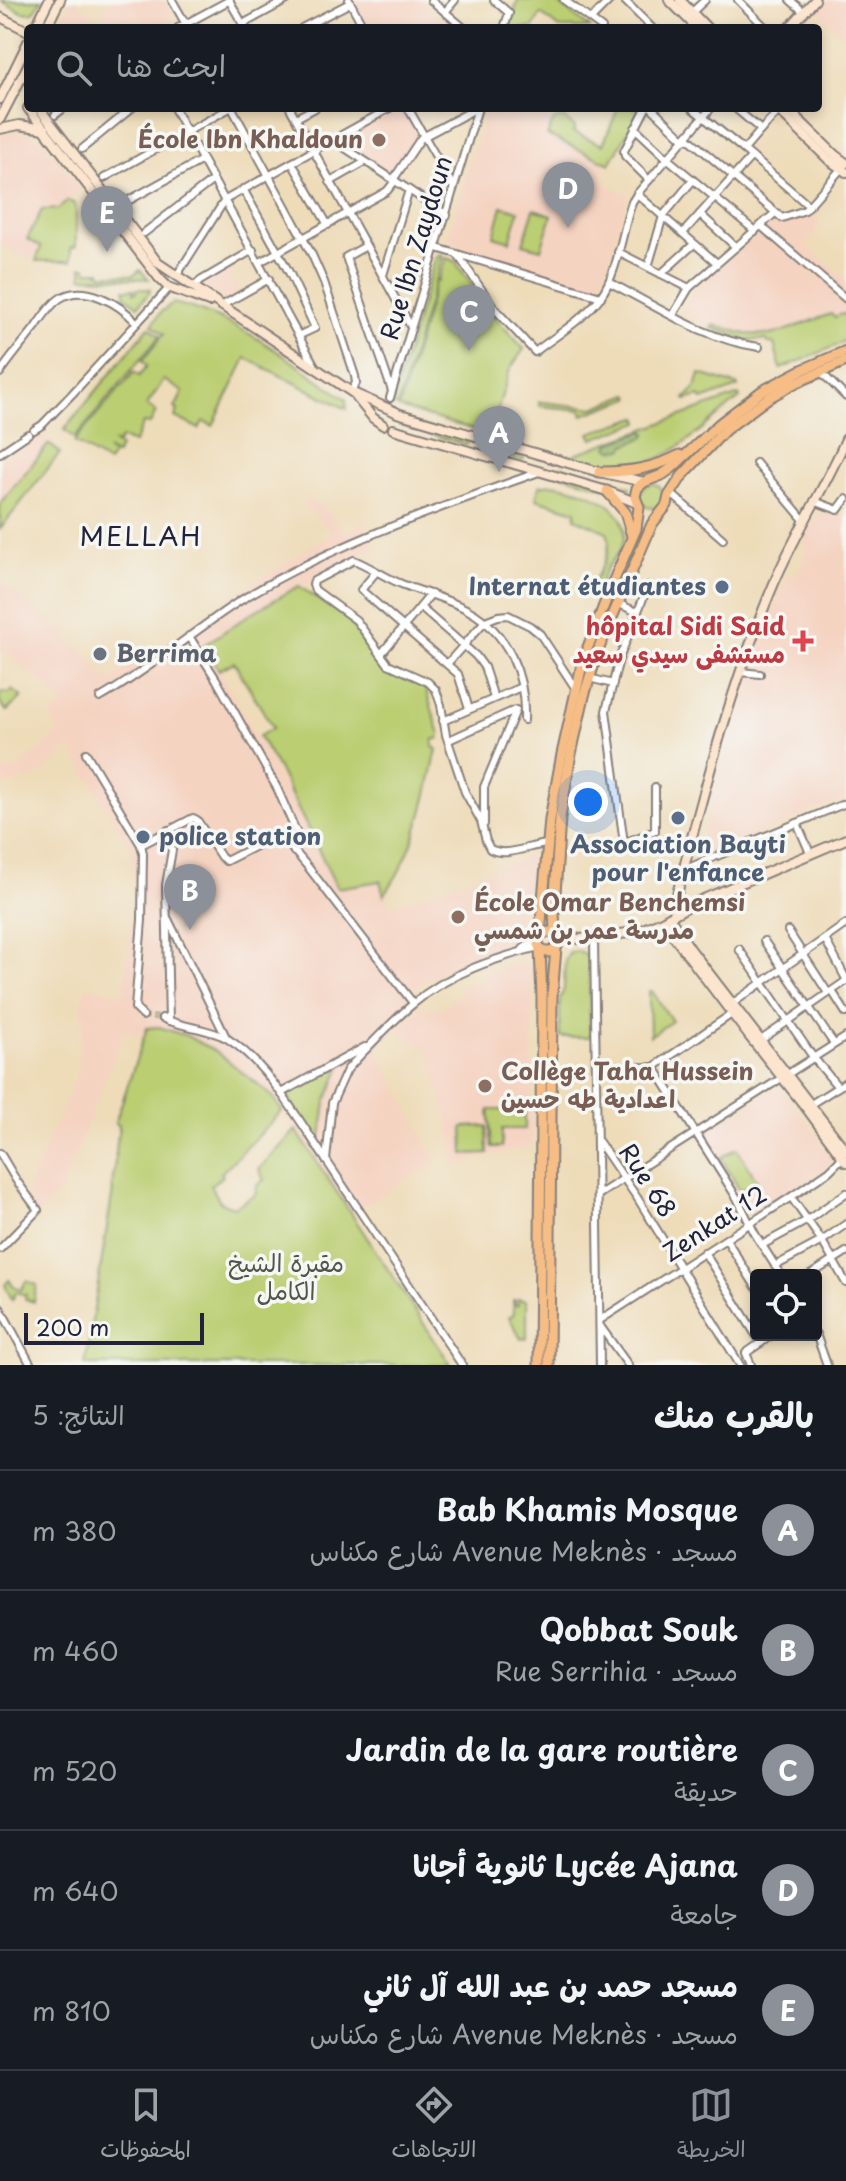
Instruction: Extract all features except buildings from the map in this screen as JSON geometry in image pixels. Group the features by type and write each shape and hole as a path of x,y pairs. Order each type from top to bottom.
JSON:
{"main road":[{"path":"539,1365 542,998 539,942 554,791 576,689 592,635 639,520 636,492 647,481 662,475 762,391 846,351"},
{"path":"549,1365 554,909 560,818 588,678 647,534 682,476 725,430 768,398 845,362"},
{"path":"599,472 640,471 690,450"},
{"path":"647,481 663,484 669,496"},
{"path":"607,491 625,512 633,538"},
{"path":"638,505 650,513 662,510"},
{"path":"539,942 546,932 556,941"},
{"path":"539,942 546,952 556,941"}],"street":[{"path":"37,24 49,0"},
{"path":"48,24 60,0"},
{"path":"172,0 185,24"},
{"path":"189,24 229,0 243,24"},
{"path":"247,24 287,0"},
{"path":"431,0 459,24"},
{"path":"445,12 455,0"},
{"path":"494,0 509,13 505,24"},
{"path":"564,0 597,24"},
{"path":"591,19 610,0"},
{"path":"624,0 648,24"},
{"path":"669,0 701,24"},
{"path":"680,0 695,24"},
{"path":"689,15 705,0"},
{"path":"738,0 762,24"},
{"path":"790,0 804,12"},
{"path":"793,24 815,0"},
{"path":"309,24 350,1 362,24"},
{"path":"0,17 24,29"},
{"path":"0,119 13,73 24,50"},
{"path":"13,73 24,87"},
{"path":"0,99 20,81 24,73"},
{"path":"11,87 24,103"},
{"path":"31,112 148,265 168,286 221,306"},
{"path":"42,112 153,259 352,393 397,413 599,472 647,481"},
{"path":"55,115 59,112"},
{"path":"82,149 127,112"},
{"path":"176,112 317,369"},
{"path":"104,178 224,112"},
{"path":"233,112 304,238 324,282 355,376 352,393"},
{"path":"292,112 411,327"},
{"path":"296,118 307,112"},
{"path":"0,453 42,425 168,286 177,284 176,274 225,200 383,112"},
{"path":"410,112 454,189"},
{"path":"260,262 387,191 424,136 470,112"},
{"name":"Rue Ibn Zaydoun","path":"366,246 346,257 391,395 477,112"},
{"path":"646,112 635,128 624,154 649,180"},
{"path":"654,112 782,218 802,212 844,168 825,146 785,112"},
{"path":"697,112 809,206"},
{"path":"457,254 495,309 535,352 592,308 601,297 609,282 627,215 637,194 708,112"},
{"path":"740,112 761,130"},
{"path":"744,150 778,112"},
{"path":"0,129 19,125 45,129"},
{"path":"635,128 693,180 846,299"},
{"path":"333,140 447,215"},
{"path":"683,233 751,157"},
{"path":"124,203 202,160"},
{"path":"330,182 365,162"},
{"path":"292,163 328,225"},
{"path":"144,233 213,180"},
{"path":"648,267 663,216 693,180"},
{"path":"243,189 315,328 300,335"},
{"path":"383,275 409,190"},
{"path":"637,194 717,263"},
{"path":"673,315 689,288 775,213"},
{"path":"700,214 736,247"},
{"path":"661,274 694,244"},
{"path":"437,248 601,297"},
{"path":"194,287 253,250"},
{"path":"618,252 689,288"},
{"path":"221,306 269,279"},
{"path":"609,282 724,340 759,347"},
{"path":"0,373 61,298 78,294 96,296 116,304 137,323"},
{"path":"821,372 846,397"},
{"path":"352,393 383,425"},
{"path":"373,418 373,410 383,408"},
{"path":"393,429 607,491 638,505"},
{"path":"668,917 709,772 774,582 845,446"},
{"path":"539,472 533,467 533,460 544,456"},
{"path":"100,698 244,598 292,571 343,547 548,470 551,465 544,456"},
{"path":"756,463 804,520"},
{"path":"669,496 675,497 723,539"},
{"path":"814,501 838,510 846,499"},
{"path":"343,547 349,561"},
{"path":"484,829 465,792 443,721 439,697 433,686 388,664 356,620 313,587 316,580 349,561 356,561 393,581 460,606 485,621 503,640 516,667 525,706 524,720"},
{"path":"376,572 361,590 458,674 469,709"},
{"path":"648,586 619,659 606,711 624,843 655,831 655,788"},
{"path":"381,654 431,594"},
{"path":"617,603 637,612"},
{"path":"421,608 465,645 484,667 494,698"},
{"path":"447,664 485,621 508,615 535,629 576,689"},
{"path":"189,636 277,788 298,836 294,852"},
{"path":"741,672 760,674"},
{"path":"588,678 613,684"},
{"path":"443,721 521,687"},
{"path":"449,740 525,706"},
{"path":"516,710 484,787 487,846 498,853 548,844"},
{"path":"86,753 141,845 144,878 135,1008 143,1016"},
{"path":"683,870 846,803"},
{"path":"141,845 191,818 196,819 226,861 274,837 279,838 294,852 413,1003"},
{"path":"797,823 810,853"},
{"path":"168,830 172,850 166,885 170,986 166,1020 226,1037"},
{"path":"556,941 636,932 694,903 846,839"},
{"path":"166,915 226,1037 252,1060 281,1093 462,1365"},
{"path":"668,917 845,1156"},
{"path":"597,1068 654,1067 735,1009 761,982 846,924"},
{"path":"788,931 846,1013"},
{"path":"594,938 600,1365"},
{"path":"761,1040 846,980 825,939"},
{"path":"764,941 834,1044"},
{"path":"326,1160 335,1094 347,1070 371,1044 413,1003 453,978 539,942"},
{"path":"739,949 813,1057 843,1086 811,1104"},
{"path":"735,1009 786,1077 811,1104 845,1156"},
{"path":"598,1195 846,1037"},
{"path":"281,1093 371,1044"},
{"path":"654,1067 737,1198 777,1269"},
{"name":"Rue 68","path":"598,1139 740,1365"},
{"path":"0,1153 38,1210 0,1249"},
{"name":"Zenkat 12","path":"600,1323 791,1197 845,1156"},
{"path":"762,1245 806,1221 846,1193"},
{"path":"791,1197 822,1241 846,1283"},
{"path":"775,1266 822,1241 846,1224"},
{"path":"726,1239 750,1277"},
{"path":"704,1252 761,1343"},
{"path":"820,1269 846,1252"},
{"path":"0,1308 31,1365"},
{"path":"600,1323 628,1365"},
{"path":"751,1365 746,1353 764,1341"},
{"path":"818,1341 827,1365"}],"shaded area":[{"path":"72,0 97,19 111,2 109,0 165,0 178,24 59,24"},
{"path":"353,0 419,0 448,24 366,24"},
{"path":"828,0 846,0 846,39 818,10"},
{"name":"École Ibn Khaldoun","path":"392,112 406,112 418,135 392,174 343,142 344,138"},
{"path":"485,112 528,112 554,120 547,135 606,162 601,180 604,185 628,193 602,286 598,290 446,243"},
{"path":"3,132 25,132 44,141 81,189 58,208 32,261 0,245 0,138"},
{"path":"807,212 821,219 806,245 846,279 846,309 835,319 775,334 746,334 713,325 712,328 684,314 682,309 694,289 774,220 786,220"},
{"path":"228,269 241,293 226,301 203,287 203,283"},
{"path":"41,433 52,441 0,503 0,461"},
{"path":"306,498 323,506 345,533 364,522 376,547 342,562 206,645 338,883 381,877 391,906 534,854 528,925 520,940 452,967 416,988 421,1004 377,1048 437,1162 351,1213 273,1097 217,1052 187,1036 144,1036 125,1030 61,1191 38,1216 24,1196 75,1079 83,1029 81,1004 87,987 123,994 134,888 131,850 70,747 41,775 0,787 0,771 17,768 59,733 50,715 63,705 0,648 0,581 56,625 110,679 331,534 316,515 303,507"},
{"name":"hôpital Sidi Said مستشفى سيدي سعيد","path":"821,506 846,517 846,798 708,856 698,852 713,792 770,613 787,574 795,577 799,572 806,546 802,544"},
{"name":"Collège Taha Hussein اعدادية طه حسين","path":"521,961 527,962 533,969 532,1145 454,1165 449,1125 427,1046 422,1048 397,1031 422,1006 444,1009 444,1006 450,1005 450,999 461,996 459,989 484,977 482,974"},
{"path":"779,1085 837,1161 752,1217 700,1134"}],"green space":[{"path":"0,0 42,0 31,13 22,12"},
{"path":"518,0 554,0 585,24 554,24 541,14 535,24 510,24"},
{"path":"616,112 639,112 610,164 547,135 554,120 563,118 575,127 573,132 603,145"},
{"path":"68,201 75,204 76,209 76,247 71,247 71,261 36,261 41,247 27,239 42,210 58,209"},
{"path":"502,206 519,211 510,241 494,236"},
{"path":"534,209 552,215 541,249 523,244"},
{"path":"443,255 397,407 391,405 435,259"},
{"path":"446,258 455,261 490,312 524,349 510,369 493,426 510,431 509,440 399,408 436,280"},
{"path":"82,267 86,267 87,271 101,271 101,274 133,275 140,270 149,279 82,277"},
{"path":"125,289 134,289 134,293 137,289 150,289 150,292 138,306 125,296"},
{"path":"173,303 220,319 264,342 346,399 347,409 246,358 213,426 203,421 199,429 175,417 178,410 175,408 183,392 164,380 147,405 156,412 150,424 143,423 134,443 121,438 118,444 113,442 120,447 116,455 107,450 113,455 108,463 74,442 134,372 139,376 147,366 142,361 164,334 152,325 161,312"},
{"path":"846,313 846,339 781,369 774,344 767,340 745,340 712,328 713,325 746,334 770,335 831,314 835,318"},
{"path":"149,327 160,336 75,438 64,430"},
{"path":"700,374 738,387 702,400 700,396 686,400 696,387"},
{"path":"629,394 631,398 583,415 581,410 540,406 539,402 594,408"},
{"path":"739,395 740,398 682,444 647,462 627,466 572,458 573,455"},
{"path":"638,417 640,422 593,439 590,433"},
{"path":"406,421 468,440 467,445 402,426"},
{"path":"643,431 647,433 645,437 623,449 612,450 608,447 610,443"},
{"path":"479,443 523,456 524,459 521,461 477,448"},
{"path":"49,444 60,453 0,529 0,503"},
{"path":"561,466 631,487 630,494 559,474"},
{"path":"552,484 576,489 601,500 619,516 624,526 622,547 606,569 595,594 589,591 607,555 607,532 575,518 576,511 536,499 539,486"},
{"path":"652,484 661,487 664,496 661,505 652,508 643,505 640,496 643,487"},
{"path":"299,586 349,621 383,668 425,688 440,734 439,739 434,739 433,747 437,749 412,844 384,895 380,881 337,888 259,736 273,728 234,662 219,670 204,645"},
{"path":"12,690 22,697 7,711 0,704 0,695"},
{"path":"578,951 589,960 590,1037 560,1037 560,999 564,989 565,960 570,953"},
{"path":"649,991 672,1021 650,1036"},
{"name":"مقبرة الشيخ الكامل","path":"159,1027 187,1036 217,1052 273,1097 282,1111 221,1173 223,1176 210,1185 221,1203 234,1207 255,1195 257,1185 264,1180 259,1169 296,1130 451,1365 85,1365 113,1190 119,1125 115,1123 147,1028"},
{"path":"339,1066 326,1103 321,1136 313,1138 286,1094"},
{"path":"489,1110 525,1110 525,1129 502,1129 502,1147 492,1147"},
{"path":"487,1126 488,1153 464,1154 463,1127"},
{"path":"737,1148 757,1181 740,1191 721,1158"},
{"path":"9,1280 21,1290 26,1281 37,1285 34,1302 16,1292 12,1300 5,1285"},
{"path":"518,1299 527,1302 527,1338 521,1339 509,1317 514,1314 513,1300 518,1305"}],"tunnel":[{"path":"143,1016 162,1018"}],"place":[{"name":"École Ibn Khaldoun","path":"379,140"},
{"name":"Lycée Ajana ثانوية أجانا","path":"568,228"},
{"name":"مسجد حمد بن عبد الله آل ثاني","path":"107,252"},
{"name":"Jardin de la gare routière","path":"469,351"},
{"name":"Bab Khamis Mosque","path":"499,472"},
{"name":"Internat étudiantes","path":"722,587"},
{"name":"hôpital Sidi Said مستشفى سيدي سعيد","path":"803,641"},
{"name":"Berrima","path":"100,654"},
{"name":"Association Bayti pour l'enfance","path":"678,818"},
{"name":"police station","path":"143,837"},
{"name":"École Omar Benchemsi مدرسة عمر بن شمسي","path":"458,917"},
{"name":"Qobbat Souk","path":"190,930"},
{"name":"Collège Taha Hussein اعدادية طه حسين","path":"485,1086"}],"district":[{"name":"MELLAH","path":"141,537"}]}
